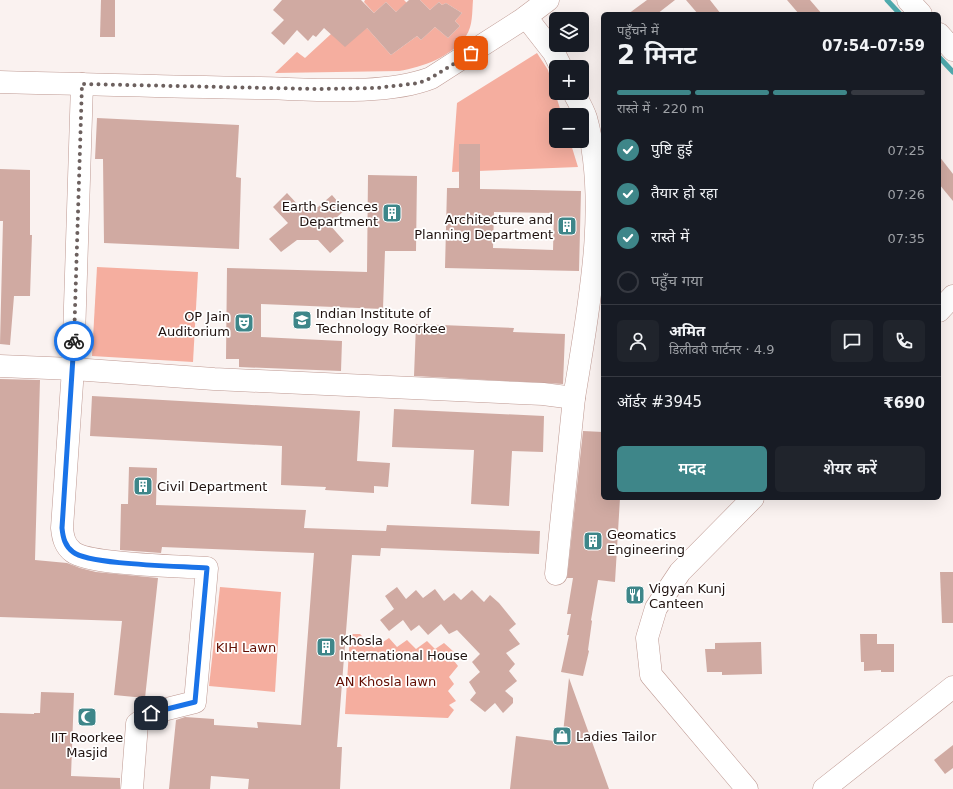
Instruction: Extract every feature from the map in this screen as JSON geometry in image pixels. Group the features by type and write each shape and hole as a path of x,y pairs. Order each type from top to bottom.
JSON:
{"street":[{"path":"0,82 315,89 376,88 419,83 431,78 526,17 548,0"},
{"path":"908,0 919,12"},
{"path":"526,17 554,53 558,60"},
{"path":"941,36 953,50"},
{"path":"82,84 73,369 62,528 63,541 74,553 94,560 207,568 195,702 151,713 137,724 132,789"},
{"path":"556,574 574,398 596,245 597,178 586,117 578,100"},
{"path":"941,309 953,296"},
{"path":"0,366 73,369 214,379 543,394 574,398"},
{"path":"747,789 651,675 648,638 656,608 680,572 751,500"},
{"path":"824,789 953,686"}],"green space":[{"path":"365,0 404,0 407,3 396,12 386,2 374,13 364,2"},
{"path":"420,0 473,0 471,23 466,36 453,50 436,60 417,67 399,71 275,73 297,52 305,58 331,34 367,28 391,55 417,36 421,40 435,27 448,38 460,26 455,21 462,13 446,3 442,5 439,2 430,10"},
{"path":"537,53 549,73 549,100 557,100 560,108 549,108 549,148 572,148 578,167 452,172 457,103"},
{"path":"97,267 198,272 193,362 92,356"},
{"name":"KIH Lawn","path":"220,587 281,592 275,692 209,686"},
{"name":"AN Khosla lawn","path":"350,634 360,634 374,648 389,638 397,647 407,640 416,649 427,641 435,649 444,643 454,652 451,657 458,666 449,677 454,684 448,691 456,701 449,705 454,710 448,718 345,714"}],"building":[{"path":"101,0 115,0 115,37 100,37"},
{"path":"282,0 361,0 374,13 386,2 396,12 409,0 420,0 430,10 439,2 442,5 446,3 462,13 455,21 460,26 448,38 435,27 421,40 417,36 391,55 367,28 345,47 324,28 316,37 313,35 308,41 297,30 284,45 271,33 284,20 273,10"},
{"path":"647,0 675,0 660,12 631,12"},
{"path":"686,0 710,0 719,12 696,12"},
{"path":"787,0 810,0 820,12 797,12"},
{"path":"97,118 239,125 236,177 241,178 239,249 104,243 103,159 95,159"},
{"name":"Architecture and Planning Department","path":"459,144 480,144 480,189 581,191 579,271 445,268 447,188 459,188","holes":["494,212 554,213 553,250 493,248"]},
{"path":"941,159 953,174 953,201 941,186"},
{"path":"0,169 30,170 30,235 32,235 30,296 14,296 10,345 0,344 3,221 0,221"},
{"name":"OP Jain Auditorium","path":"368,175 417,176 416,251 385,251 383,309 261,304 261,337 342,341 341,371 239,367 239,359 226,359 227,268 367,272"},
{"path":"287,193 300,207 318,207 332,195 345,210 329,224 344,241 330,253 318,240 297,240 281,252 269,239 288,223 273,207"},
{"path":"416,324 514,328 513,332 565,334 563,384 414,376"},
{"path":"0,379 40,380 35,560 67,563 96,572 158,578 145,698 114,695 122,621 0,617"},
{"name":"Civil Department","path":"92,396 360,411 357,461 390,463 388,487 374,486 374,493 325,490 326,487 281,485 282,446 90,436"},
{"path":"394,409 544,416 543,452 512,451 509,506 471,504 474,450 392,447"},
{"name":"Geomatics Engineering","path":"583,431 601,432 601,500 620,500 615,582 598,580 591,620 589,651 583,676 561,672 569,635 567,635 571,614 567,614 573,578 567,578"},
{"path":"129,467 157,468 156,505 306,510 304,528 386,531 387,525 540,531 539,554 381,548 380,556 352,555 337,747 342,747 340,789 248,789 249,779 211,776 210,789 169,789 176,720 185,717 214,719 214,725 258,728 257,722 301,725 314,553 162,547 161,553 120,550 121,504 128,504"},
{"path":"940,572 953,572 953,623 942,623"},
{"path":"397,587 406,599 416,590 423,598 435,589 444,601 454,593 461,600 472,590 484,602 490,595 499,603 516,624 509,630 520,644 506,653 515,664 509,671 517,681 505,691 513,698 513,703 503,713 495,703 485,712 470,700 476,693 469,682 480,672 472,662 480,654 457,630 449,634 441,624 428,635 419,625 411,631 403,620 389,631 380,620 394,609 385,596"},
{"path":"860,634 877,634 877,644 894,644 894,672 881,672 881,670 864,671 864,662 861,662"},
{"path":"761,642 762,674 722,675 722,672 707,672 705,649 715,649 715,643"},
{"path":"569,678 609,789 510,789 516,736 562,742"},
{"path":"41,692 74,693 71,776 120,778 120,789 0,789 0,713 40,713"},
{"path":"953,745 953,768 945,774 934,760"}],"waterway":[{"path":"887,0 898,12"},
{"path":"941,59 953,72"}],"way so far":[{"path":"74,341 82,84 315,89 376,88 419,83 431,78 471,53"}],"place":[{"name":"Earth Sciences Department","path":"392,213"},
{"name":"Architecture and Planning Department","path":"567,226"},
{"name":"Indian Institute of Technology Roorkee","path":"302,320"},
{"name":"OP Jain Auditorium","path":"244,323"},
{"name":"Civil Department","path":"143,486"},
{"name":"Geomatics Engineering","path":"593,541"},
{"name":"Vigyan Kunj Canteen","path":"635,595"},
{"name":"Khosla International House","path":"326,647"},
{"name":"IIT Roorkee Masjid","path":"87,717"},
{"name":"Ladies Tailor","path":"562,736"}],"route":[{"path":"74,341 62,528 63,541 74,553 94,560 207,568 195,702 151,713"}]}
